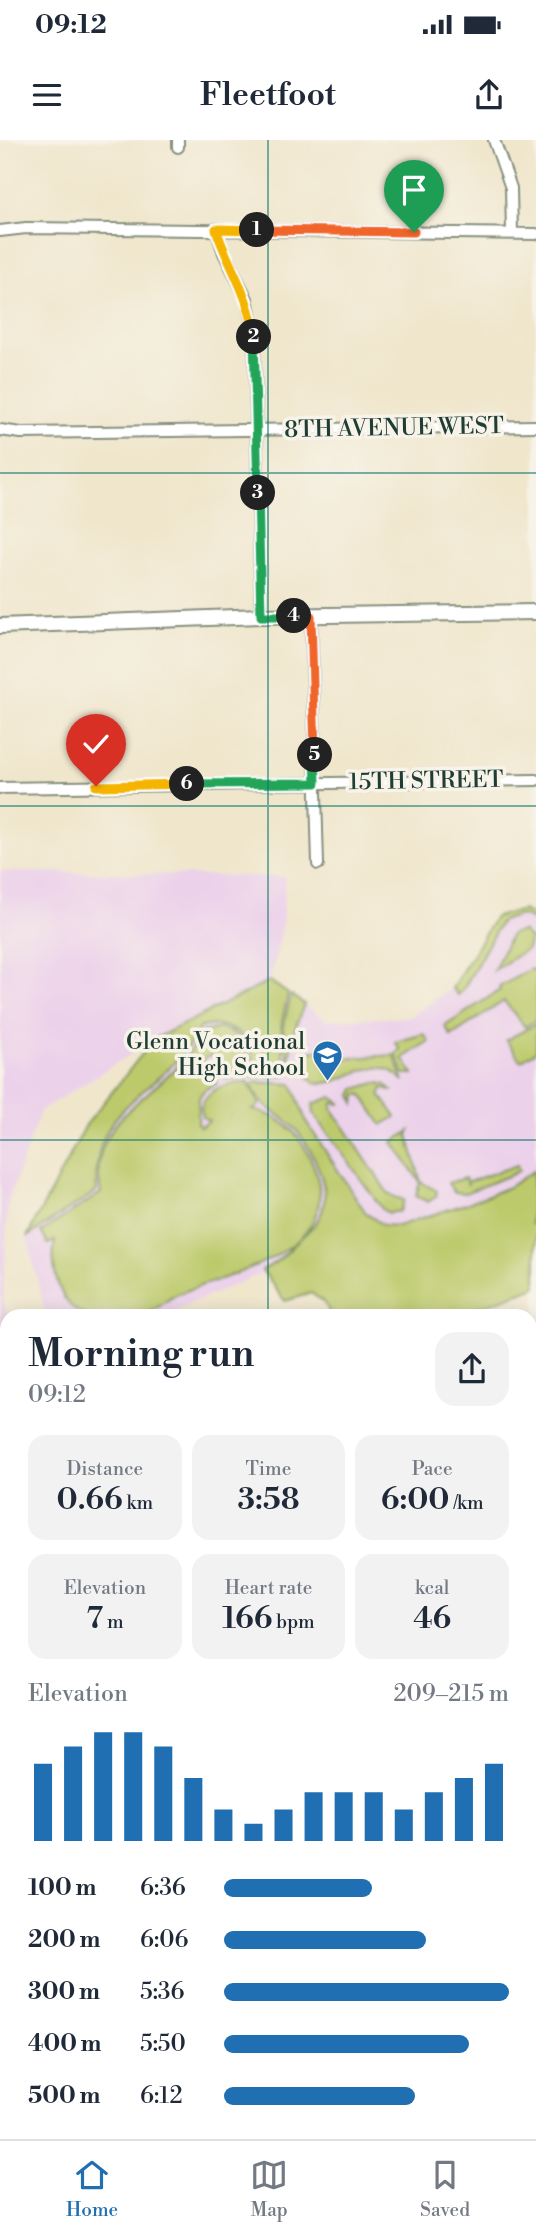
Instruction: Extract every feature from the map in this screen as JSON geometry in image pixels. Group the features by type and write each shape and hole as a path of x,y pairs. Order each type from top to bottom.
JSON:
{"street":[{"path":"494,140 511,188 512,233"},
{"path":"0,231 26,228 216,229 536,234"},
{"path":"216,229 250,310 254,333 261,616"},
{"name":"8TH AVENUE WEST","path":"0,430 21,433 536,426"},
{"path":"0,626 261,616 536,612"},
{"path":"311,616 318,864"},
{"name":"15TH STREET","path":"0,788 536,780"}],"shaded area":[{"name":"Glenn Vocational High School","path":"0,871 285,877 282,929 270,981 326,1020 410,1017 456,985 495,917 523,910 536,917 536,1287 476,1309 328,1309 325,1303 311,1293 285,1301 262,1273 180,1309 44,1309 27,1237 86,1125 152,1041 40,1111 8,1202 3,1299 6,1309 0,1309"}],"green space":[{"path":"523,910 536,917 536,921 521,915 501,921 458,995 452,988 495,917"},
{"path":"522,931 530,939 527,949 494,970 511,934"},
{"path":"531,969 536,972 536,1020 525,1027 504,1001 451,1036 445,1026 500,990 499,987"},
{"path":"270,981 288,994 281,1026 285,1076 253,1077 253,1055 239,1034 216,1025 199,1028 185,1050 117,1117 105,1136 97,1160 97,1191 27,1237 86,1125 154,1039"},
{"path":"291,995 304,1004 292,1037 289,1066 283,1027"},
{"path":"536,1024 536,1051 521,1061 506,1040"},
{"path":"220,1028 235,1035 246,1046 250,1069 248,1077 225,1079 219,1060 213,1056 206,1057 202,1063 211,1078 216,1078 217,1084 201,1095 198,1124 200,1127 209,1121 203,1117 201,1109 203,1102 213,1091 226,1085 248,1082 260,1105 253,1110 263,1112 287,1125 309,1155 319,1186 317,1212 304,1233 285,1250 260,1264 180,1293 155,1309 75,1309 64,1296 55,1274 55,1241 48,1244 41,1232 101,1193 99,1165 105,1141 135,1104 173,1071 189,1053 201,1032"},
{"path":"424,1034 429,1041 403,1058 413,1074 404,1074 396,1054 400,1049 395,1042"},
{"path":"328,1047 337,1059 394,1055 404,1081 392,1072 370,1068 338,1080 314,1083 306,1074 307,1053"},
{"path":"253,1082 292,1084 307,1123 366,1213 383,1225 398,1226 468,1203 509,1187 533,1171 531,1224 536,1224 536,1287 476,1309 328,1309 325,1303 311,1293 285,1301 262,1270 280,1258 316,1222 324,1204 323,1182 304,1140 292,1126 262,1102 252,1087"},
{"path":"375,1083 385,1084 391,1090 383,1088 380,1095 396,1117 382,1125 362,1095 357,1094 355,1103 352,1095 355,1089"},
{"path":"332,1097 342,1104 333,1103 332,1108 389,1195 404,1200 400,1211 389,1213 383,1210 314,1114 313,1104"},
{"path":"410,1131 408,1135 421,1182 437,1191 436,1196 428,1202 416,1196 420,1182 393,1142"},
{"path":"517,1165 519,1170 513,1174 465,1193 454,1192 448,1183 465,1178 468,1185 468,1182"}],"place":[{"name":"Glenn Vocational High School","path":"328,1082"}],"route":[{"path":"96,786 316,783 311,616 261,616 254,333 247,299 224,253 216,229 414,232"}]}
